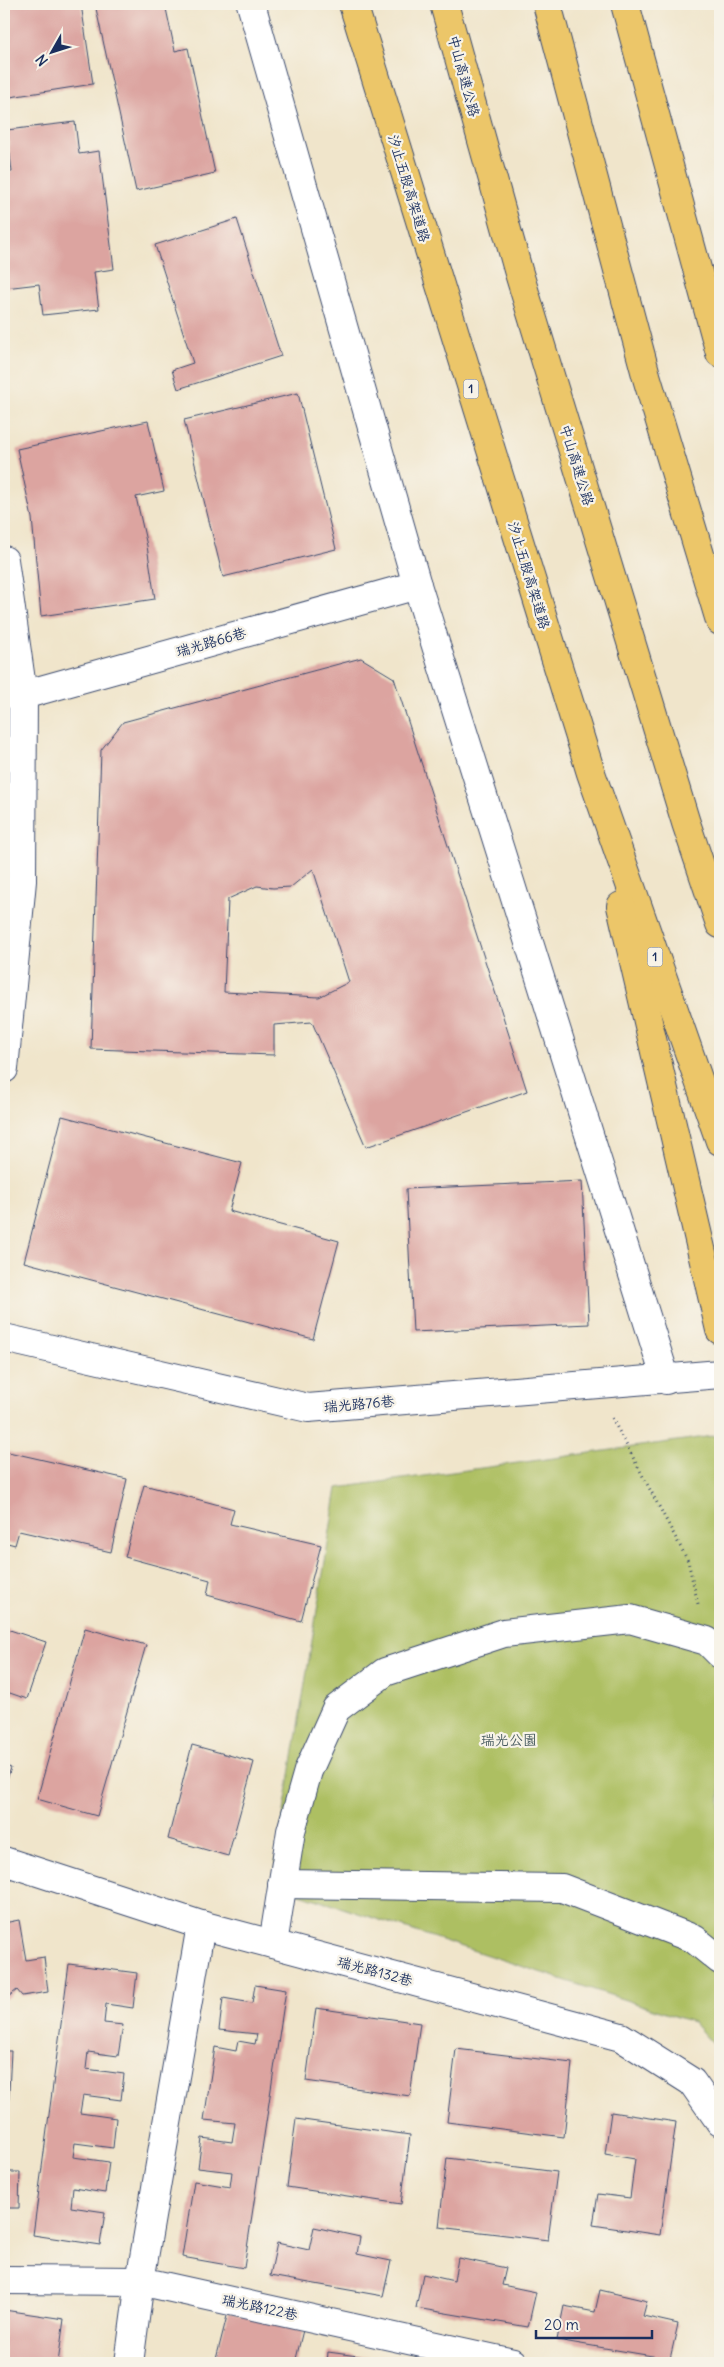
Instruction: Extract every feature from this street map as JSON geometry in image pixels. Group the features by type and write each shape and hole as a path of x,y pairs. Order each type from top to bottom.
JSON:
{"highway":[{"name":"汐止五股高架道路","path":"353,4 591,773 720,1141"},
{"name":"中山高速公路","path":"444,4 518,270 683,813 720,924"},
{"path":"547,4 646,375 720,621"},
{"path":"625,4 720,353"},
{"path":"591,773 720,1330"}],"street":[{"path":"250,4 417,585 666,1380"},
{"path":"4,560 22,881 4,1069"},
{"name":"瑞光路66巷","path":"13,694 417,585"},
{"name":"瑞光路76巷","path":"4,1338 308,1408 595,1386 720,1374"},
{"path":"273,1944 291,1831 308,1771 336,1709 385,1672 504,1633 630,1619 714,1647"},
{"name":"瑞光路132巷","path":"4,1861 201,1925 621,2037 692,2082 720,2122"},
{"path":"282,1884 562,1888 694,1939 720,1960"},
{"path":"129,2363 140,2281 201,1925"},
{"name":"瑞光路122巷","path":"4,2280 140,2281 513,2363"}],"path":[{"path":"595,1386 688,1561 714,1647"}],"green space":[{"name":"瑞光公園","path":"720,1435 720,2052 693,2022 272,1885 337,1488"}],"building":[{"path":"4,4 81,4 93,84 4,98"},
{"path":"95,4 165,4 175,51 188,48 215,173 136,191"},
{"path":"75,122 79,154 99,151 114,269 94,272 99,309 43,315 39,284 5,288 4,173 12,172 7,130"},
{"path":"237,219 281,356 178,389 172,370 193,363 155,245"},
{"path":"298,393 336,549 223,577 184,420"},
{"path":"148,421 164,491 136,497 147,546 155,599 41,616 32,518 17,449"},
{"path":"361,658 394,678 527,1091 366,1147 312,1022 274,1025 274,1055 91,1049 101,750 123,722","holes":["313,869 349,982 319,997 224,992 228,899 257,886 273,888 291,887"]},
{"path":"62,1116 242,1163 229,1211 339,1241 313,1339 24,1262"},
{"path":"582,1181 589,1324 413,1332 406,1189"},
{"path":"4,1451 127,1479 111,1552 19,1531 15,1545 4,1542"},
{"path":"144,1485 234,1509 230,1524 321,1545 301,1621 207,1595 210,1580 125,1557"},
{"path":"4,1628 46,1642 27,1699 4,1691"},
{"path":"85,1628 146,1645 97,1816 37,1799"},
{"path":"192,1745 254,1762 228,1856 168,1839"},
{"path":"4,1765 11,1768 4,1787"},
{"path":"19,1920 26,1960 44,1957 48,1992 22,1996 17,1990 4,2000 4,1923"},
{"path":"69,1964 137,1973 133,2008 106,2004 104,2023 123,2025 118,2056 88,2052 86,2069 124,2074 121,2100 83,2095 80,2113 116,2118 113,2148 75,2143 73,2157 109,2162 105,2193 73,2188 71,2207 105,2212 100,2245 33,2235"},
{"path":"255,1985 286,1990 244,2268 182,2257 194,2181 230,2187 232,2172 198,2168 202,2138 232,2142 235,2123 204,2120 215,2047 236,2051 238,2041 255,2044 257,2034 219,2030 223,1998 252,2003"},
{"path":"316,2008 420,2023 410,2096 306,2081"},
{"path":"456,2049 572,2063 564,2137 447,2122"},
{"path":"4,2051 11,2051 8,2113 4,2113"},
{"path":"611,2112 676,2122 660,2235 593,2225 598,2194 630,2198 635,2159 605,2154"},
{"path":"296,2119 410,2135 401,2204 287,2187"},
{"path":"447,2158 557,2172 548,2240 439,2227"},
{"path":"4,2172 20,2172 19,2208 4,2208"},
{"path":"314,2227 360,2237 357,2254 391,2261 383,2296 270,2276 277,2243 309,2250"},
{"path":"458,2258 506,2268 502,2285 536,2292 528,2327 416,2308 423,2274 454,2281"},
{"path":"600,2290 647,2301 643,2316 678,2324 670,2359 557,2340 564,2306 595,2312"},
{"path":"4,2310 64,2319 58,2363 4,2363"},
{"path":"228,2312 303,2330 295,2363 215,2363"},
{"path":"328,2352 387,2360 386,2363 327,2363"}]}
